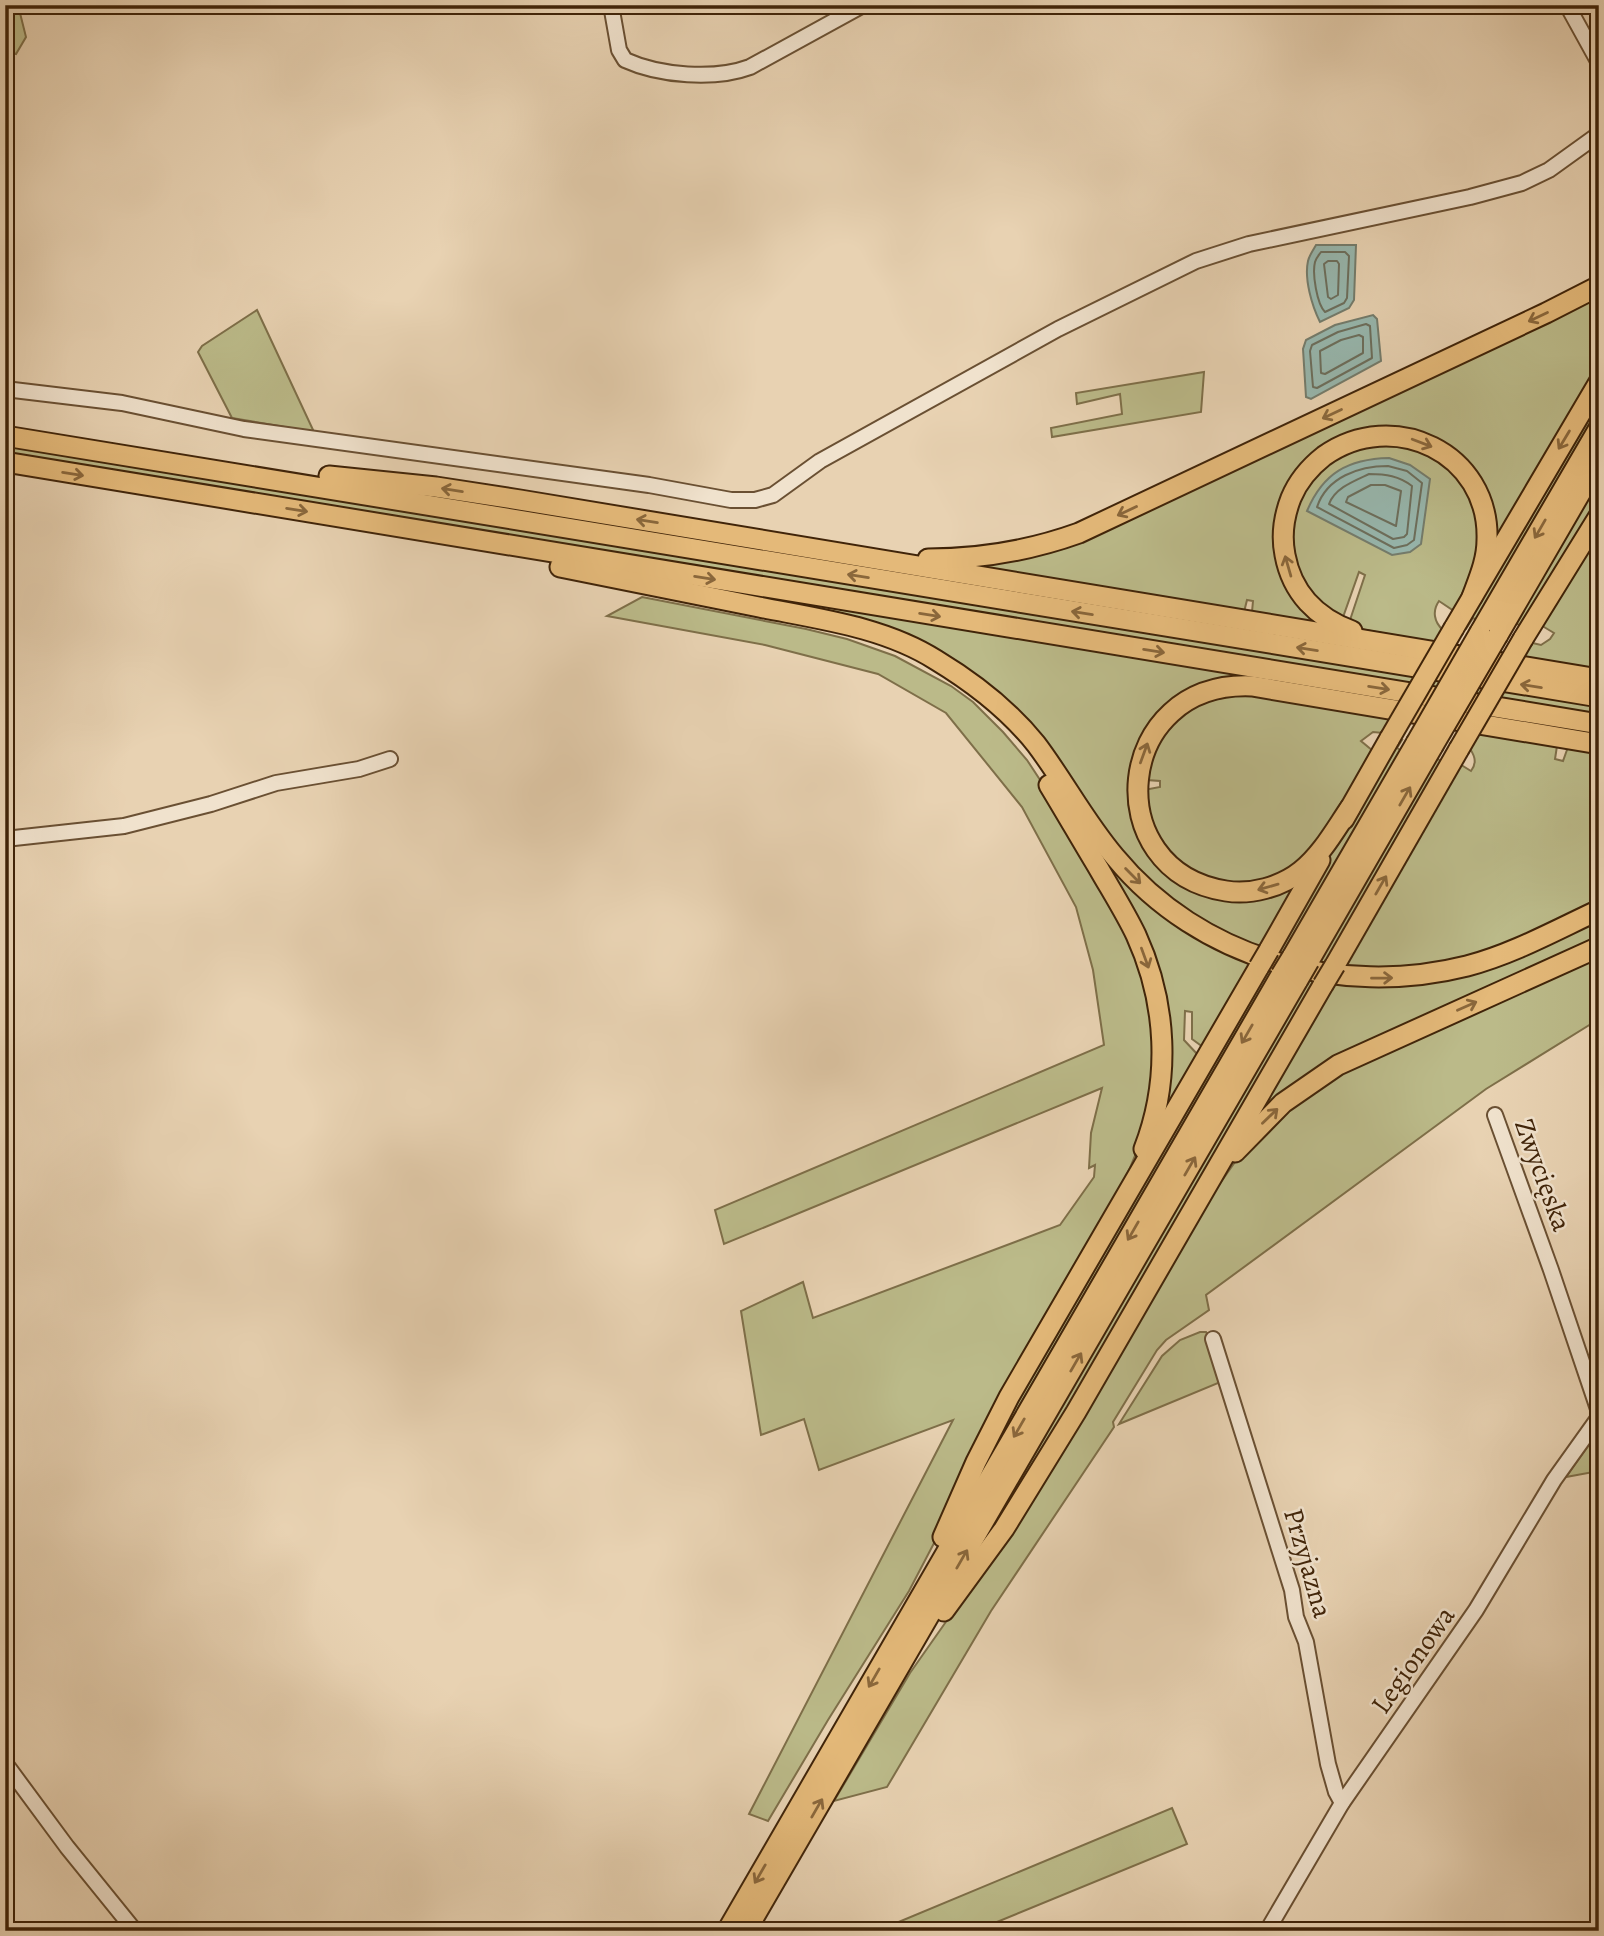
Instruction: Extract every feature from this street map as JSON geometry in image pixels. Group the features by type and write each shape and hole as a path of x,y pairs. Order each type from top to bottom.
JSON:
{"highway":[{"path":"859,556 975,559 1027,550 1079,533 1535,319 1599,286"},
{"path":"908,1619 989,1434 1390,738 1599,382"},
{"path":"746,1931 903,1661 1489,633 1599,428"},
{"path":"5,436 1599,697"},
{"path":"1396,646 1344,628 1319,615 1299,592 1289,573 1283,538 1285,514 1294,491 1310,468 1334,449 1372,436 1407,437 1427,444 1455,462 1475,487 1486,519 1486,555 1472,597"},
{"path":"1489,633 1599,461"},
{"path":"5,462 1599,724"},
{"path":"199,466 436,487 1599,679"},
{"path":"903,1661 1004,1529 1076,1412 1523,639 1599,516"},
{"path":"393,526 430,541 828,620 900,642 937,660 971,682 1021,727 1104,844 1143,887 1194,926 1252,954 1292,967 1337,976 1377,978 1425,975 1492,958 1599,910"},
{"path":"937,660 975,694 1027,750 1128,918 1148,965 1159,1013 1163,1047 1161,1081 1148,1139 1118,1212"},
{"path":"1350,808 1312,861 1298,873 1268,888 1240,893 1213,889 1185,877 1158,852 1147,832 1139,808 1138,773 1151,737 1169,714 1202,693 1236,686 1252,686 1599,744"},
{"path":"1196,1207 1241,1145 1270,1115 1311,1082 1377,1046 1599,947"},
{"path":"727,1931 908,1619 1290,978"}],"street":[{"path":"611,5 619,50 625,60 654,69 718,76 750,67 863,5"},
{"path":"1567,5 1599,63"},
{"path":"5,389 122,403 244,429 649,485 731,500 764,499 782,490 820,461 1046,335 1196,261 1249,244 1470,197 1522,183 1549,170 1599,134"},
{"path":"5,839 124,826 211,804 276,783 359,769 390,759"},
{"name":"Zwycięska","path":"1495,1115 1599,1414"},
{"name":"Przyjazna","path":"1213,1339 1292,1590 1296,1617 1306,1642 1328,1764 1342,1803"},
{"name":"Legionowa","path":"1267,1931 1342,1803 1476,1611 1528,1521 1599,1414"},
{"path":"5,1763 67,1847 135,1931"}],"shaded area":[{"path":"5,5 18,5 26,37 16,54 5,51"},
{"path":"1599,293 1599,371 1492,554 1489,508 1417,436 1312,459 1278,547 1330,628 1252,612 1253,601 1247,600 1244,612 949,567 996,562"},
{"path":"257,310 314,432 232,418 198,352 202,346"},
{"path":"1204,372 1201,412 1052,437 1051,428 1122,414 1120,394 1077,404 1076,393"},
{"path":"1599,390 1599,410 1477,620 1473,618 1466,629 1459,628"},
{"path":"1384,440 1431,451 1465,481 1482,528 1472,581 1454,611 1439,601 1435,609 1438,624 1443,630 1436,643 1355,628 1350,620 1365,575 1359,572 1342,620 1303,587 1289,541 1298,496 1336,455"},
{"path":"5,442 1599,703 1599,720 5,456"},
{"path":"1599,480 1599,509 1520,626 1515,622"},
{"path":"1599,525 1599,671 1520,657 1528,642 1541,645 1554,633 1539,624"},
{"path":"628,574 1157,659 1599,735 1251,683 1168,710 1137,817 1208,891 1307,875 1260,951 1169,901 1109,841 951,662"},
{"path":"642,597 847,639 895,656 951,686 973,702 1027,760 1136,947 1157,1050 1144,1134 1130,1168 909,1591 768,1821 749,1814 953,1420 819,1470 804,1419 761,1435 741,1311 803,1282 813,1318 1060,1225 1094,1177 1095,1165 1089,1168 1091,1133 1102,1088 724,1244 715,1210 1104,1045 1093,970 1076,907 1022,807 946,713 878,674 765,645 607,616"},
{"path":"1243,693 1393,716 1383,733 1373,732 1361,741 1373,751 1311,854 1272,880 1230,885 1193,874 1157,840 1144,790 1160,787 1160,781 1147,780 1156,742 1193,705"},
{"path":"1478,729 1557,746 1555,759 1563,761 1568,747 1599,750 1599,904 1500,949 1410,970 1339,967 1458,763 1471,771 1473,768 1474,758 1468,746"},
{"path":"1396,739 1402,740 1397,748 1402,751 961,1506 995,1431"},
{"path":"1449,748 1017,1500 956,1589 1436,758 1441,761"},
{"path":"1100,852 1137,892 1204,941 1253,965 1203,1047 1192,1039 1192,1012 1185,1011 1184,1040 1198,1055 1155,1135 1167,1050"},
{"path":"1599,920 1599,943 1367,1046 1248,1132 1328,985 1417,983"},
{"path":"1599,955 1599,1019 1486,1089 1206,1295 1209,1310 1166,1340 1157,1350 1113,1422 1114,1427 991,1611 887,1787 834,1801 910,1673 1002,1542 1200,1212 1235,1162 1268,1126 1339,1074"},
{"path":"1206,1332 1208,1336 1223,1381 1119,1424 1162,1356 1180,1340"},
{"path":"1598,1432 1599,1471 1566,1477"},
{"path":"1172,1808 1187,1844 975,1931 877,1931"}],"water":[{"path":"1316,245 1356,245 1354,300 1349,308 1320,322 1307,276 1309,259"},
{"path":"1373,315 1377,319 1381,361 1311,399 1306,397 1303,349 1306,340 1335,325"},
{"path":"1389,458 1410,465 1430,479 1421,544 1410,552 1392,555 1307,511 1321,487 1339,471 1361,461"}],"waterway":[{"path":"5,29 10,34"}]}
